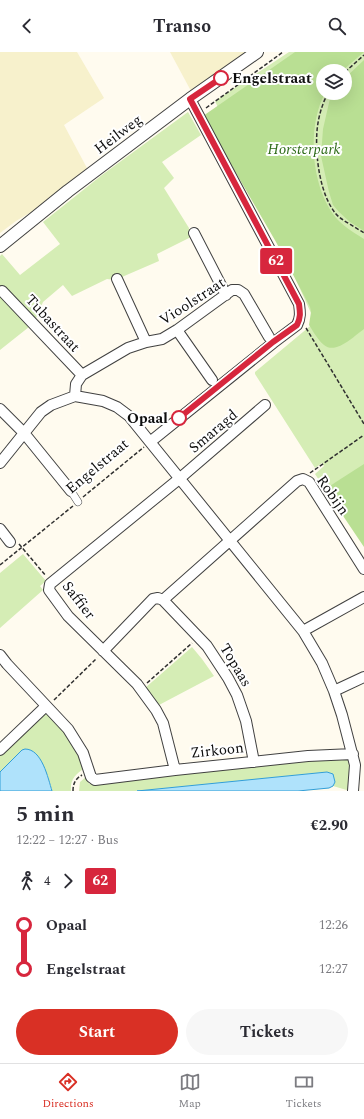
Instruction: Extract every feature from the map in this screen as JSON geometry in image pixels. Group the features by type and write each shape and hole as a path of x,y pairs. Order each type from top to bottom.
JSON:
{"street":[{"name":"Heilweg","path":"0,246 68,191 190,99 257,52"},
{"path":"190,99 299,304 301,314 299,321"},
{"path":"194,233 226,295"},
{"path":"117,279 146,342"},
{"name":"Vioolstraat","path":"82,375 128,348 162,338 177,330 232,290 238,290 244,294 271,340"},
{"name":"Tubastraat","path":"2,291 82,375"},
{"name":"Engelstraat","path":"150,442 214,384 271,340 297,325 299,321"},
{"path":"177,330 214,384"},
{"path":"75,396 76,384 82,375"},
{"path":"0,464 41,412 51,405 75,396 103,401 117,407 129,416 303,631 322,663 342,715 355,765 353,791"},
{"name":"Smaragd","path":"179,479 265,405"},
{"path":"0,409 24,434 71,491 78,502"},
{"name":"Saffier","path":"175,770 163,723 156,710 137,684 68,616 49,590 51,582 179,479"},
{"name":"Robijn","path":"163,600 297,481 303,479 308,482 364,569"},
{"path":"0,529 14,544"},
{"path":"303,631 364,597"},
{"path":"103,650 153,599 158,598 163,600"},
{"name":"Topaas","path":"163,600 207,646 228,678 237,695 246,721 254,762"},
{"path":"0,655 46,706 57,716 75,739 83,753 89,772"},
{"path":"334,691 364,677"},
{"path":"0,750 46,706"},
{"name":"Zirkoon","path":"89,772 93,779 100,780 175,770 308,756 353,754"}],"path":[{"path":"198,114 283,52"},
{"path":"352,66 364,55"},
{"path":"325,100 317,130 317,150 322,185 337,215 364,233"},
{"path":"299,321 305,325 364,424"},
{"path":"303,479 364,435"},
{"name":"Engelstraat","path":"0,565 150,442"},
{"path":"14,544 22,547 51,582"},
{"path":"141,689 198,637"},
{"path":"46,706 50,704 102,654 103,650"},
{"path":"73,791 74,783 78,778 89,772"}],"shaded area":[{"path":"0,52 77,52 104,98 64,125 88,170 33,211 0,233"},
{"path":"170,52 247,52 191,91"}],"green space":[{"name":"Horsterpark","path":"289,52 364,52 364,527 335,483 325,489 315,474 324,466 322,463 315,468 255,374 255,372 315,322 215,101"},
{"path":"295,52 364,52 350,64 316,64 316,100 322,100 315,124 314,159 317,177 322,194 330,209 339,221 364,239 364,329 350,340 334,348 324,345 317,338 309,325 311,312 310,307 276,242 203,116"},
{"path":"364,60 364,231 350,222 333,205 321,156 323,129 330,100 352,100 352,71"},
{"path":"188,112 201,135 162,162 174,178 164,188 189,228 191,237 157,254 159,261 115,280 107,279 72,296 63,285 43,302 34,323 0,350 0,256 2,254 20,275 60,244 43,222 102,175"},
{"path":"364,464 364,547 325,489"},
{"path":"23,554 46,581 40,586 43,590 0,628 0,573"},
{"path":"192,647 214,676 159,705 145,688"},
{"path":"46,712 69,734 85,768 74,778 71,784 71,791 52,791 48,776 22,750 0,772 0,754"},
{"path":"343,758 348,759 351,762 350,791 333,786 335,782 333,774 327,772 137,791 79,791 80,782 87,776 89,784"}],"water":[{"path":"22,750 31,750 40,759 52,791 0,791 0,772"},
{"path":"327,772 333,774 335,782 333,786 329,788 298,791 137,791"}],"bus line":[{"name":"62","path":"179,418 273,342 297,325 301,314 299,304 190,99 221,78"}],"place":[{"name":"Engelstraat","path":"221,78"},
{"name":"Opaal","path":"179,418"}]}
